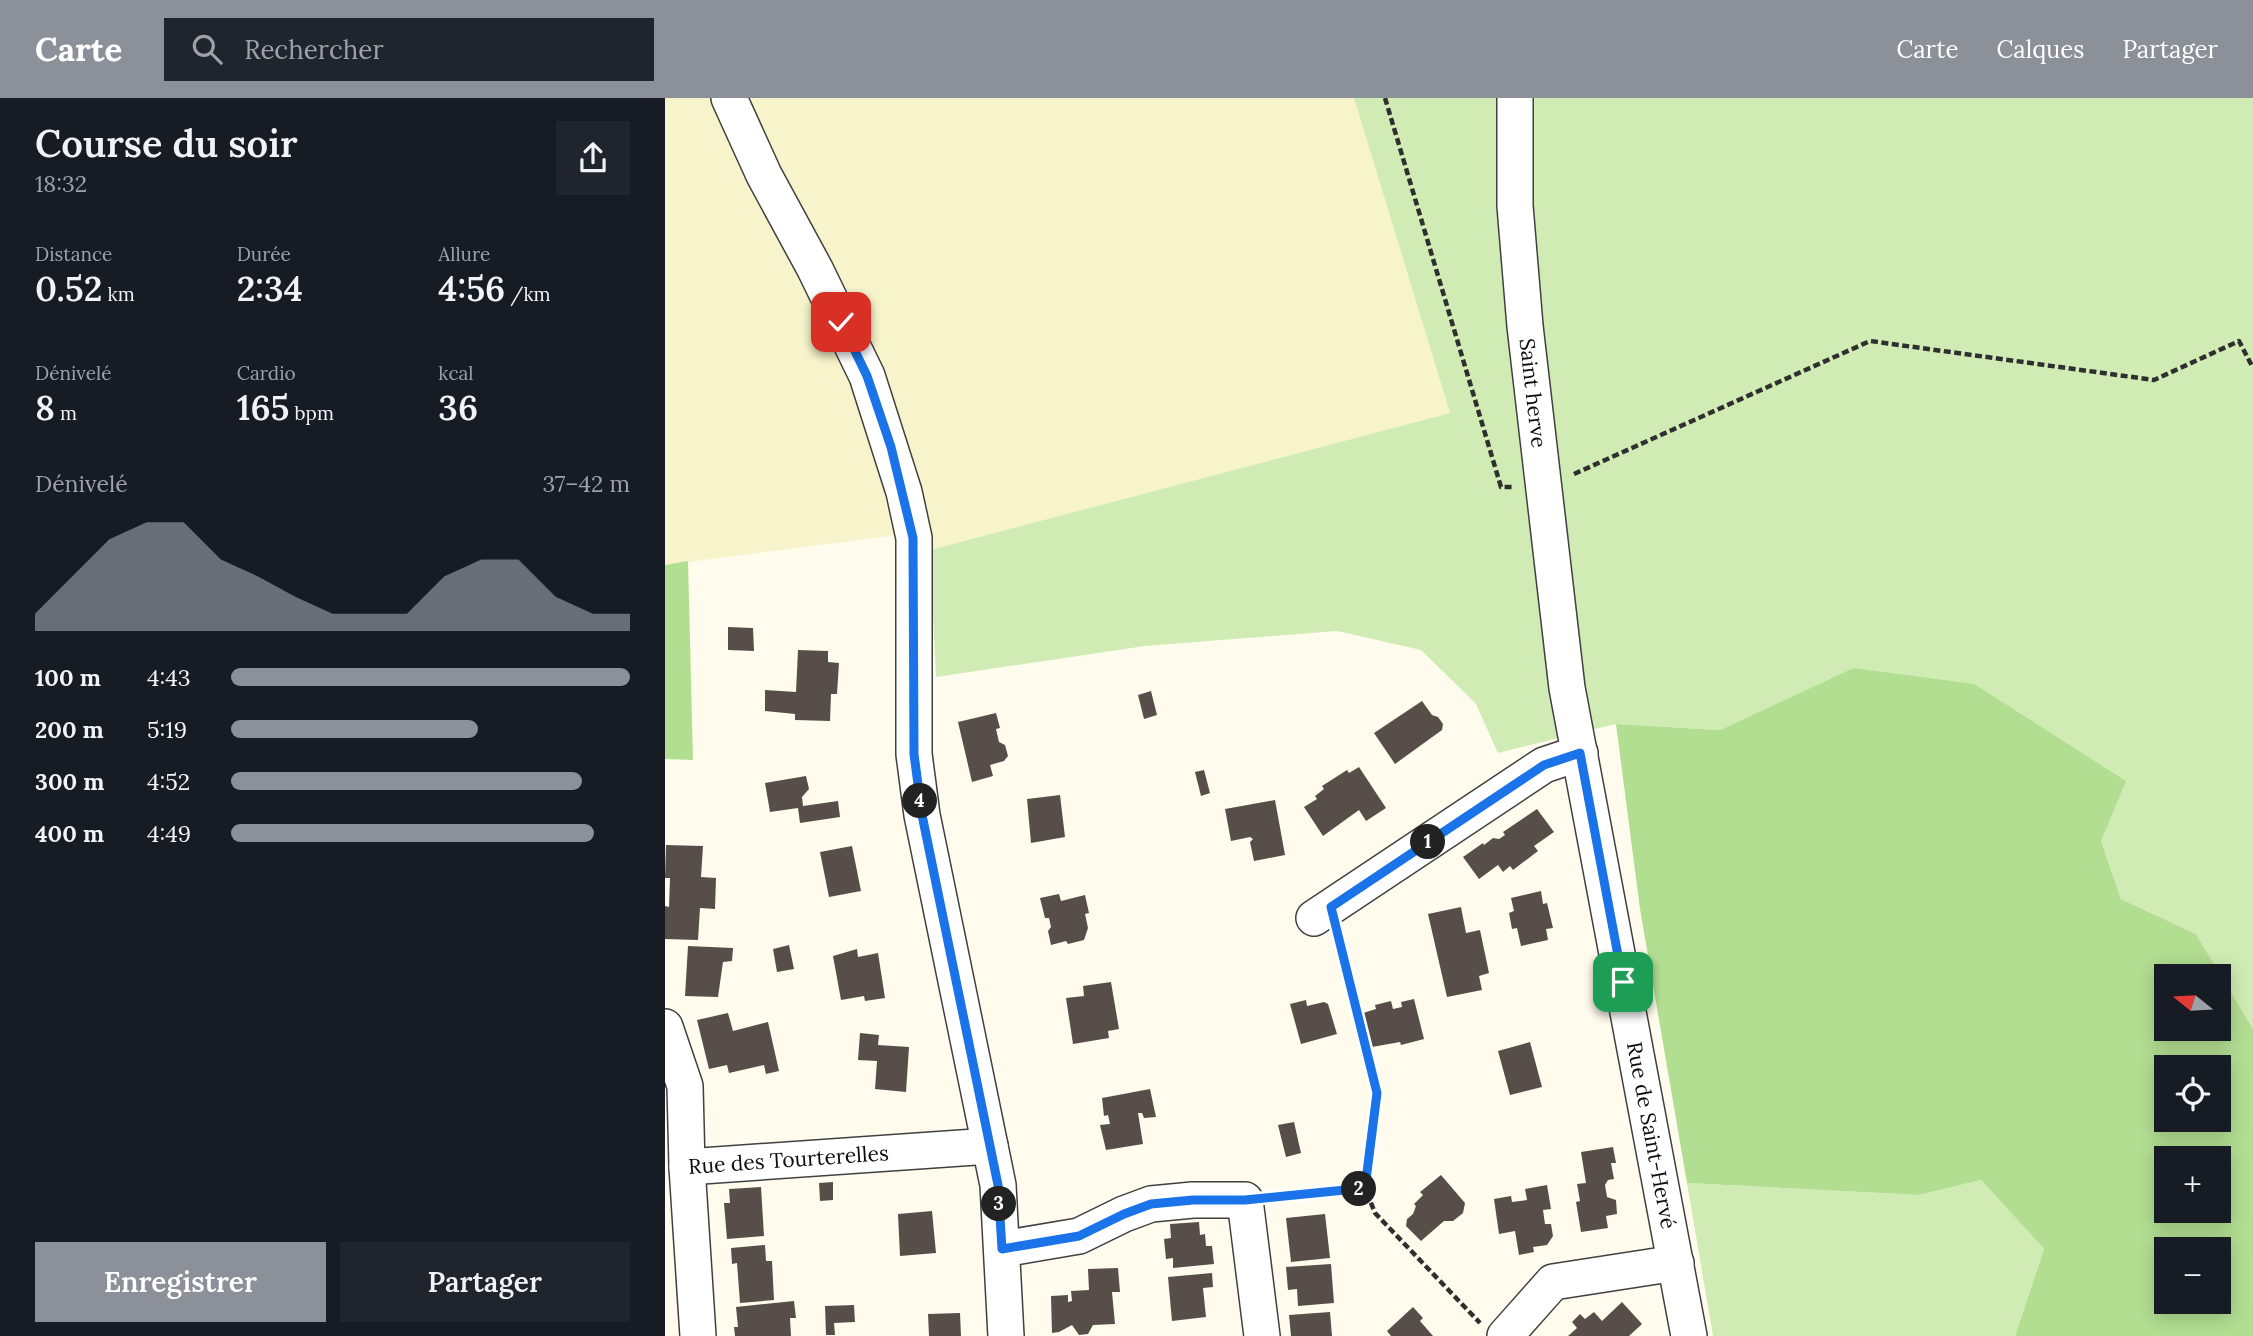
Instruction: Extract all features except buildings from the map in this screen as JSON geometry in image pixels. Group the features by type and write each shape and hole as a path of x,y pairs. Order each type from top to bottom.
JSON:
{"street":[{"path":"729,98 764,175 815,269 867,376 904,492 913,538 914,754 922,815 998,1185 1006,1336"},
{"name":"Saint herve","path":"1515,98 1515,206 1523,312 1567,688"},
{"name":"Rue de Saint-Hervé","path":"1567,688 1689,1336"},
{"path":"1323,912 1544,765 1580,753"},
{"name":"Rue des Tourterelles","path":"665,1027 685,1087 687,1167 990,1146"},
{"path":"687,1167 698,1336"},
{"path":"1002,1249 1079,1236 1151,1204 1193,1200 1245,1200 1262,1336"},
{"path":"1494,1331 1553,1282 1676,1263"}],"path":[{"path":"1385,98 1501,488 1522,487"},
{"path":"1567,477 1870,341 2154,380 2239,341 2253,368"},
{"path":"1323,912 1377,1093 1365,1188 1375,1213 1494,1331"},
{"path":"1245,1200 1365,1188"}],"shaded area":[{"path":"665,98 1354,98 1450,413 930,550 929,531 665,565"}],"green space":[{"path":"1354,98 2253,98 2253,1029 2231,992 2231,964 2214,964 2196,934 2121,899 2101,841 1853,668 1720,730 1616,724 1498,753 1476,704 1421,650 1337,631 1145,646 936,677 930,550 1450,413"},
{"path":"688,561 693,760 665,759 665,565"},
{"path":"1853,668 1974,684 2126,781 2101,841 2121,899 2196,934 2214,964 2154,964 2154,1041 2231,1041 2231,992 2253,1029 2253,1336 2015,1336 2044,1249 1981,1180 1919,1195 1687,1183 1640,909 1616,724 1720,730"},
{"path":"1981,1180 2044,1249 2015,1336 1713,1336 1687,1183 1919,1195"}],"route":[{"path":"841,322 867,376 891,447 913,538 914,754 922,815 998,1185 1002,1249 1079,1236 1151,1204 1193,1200 1245,1200 1365,1188 1377,1093 1331,907 1544,765 1580,753 1623,982"}]}
